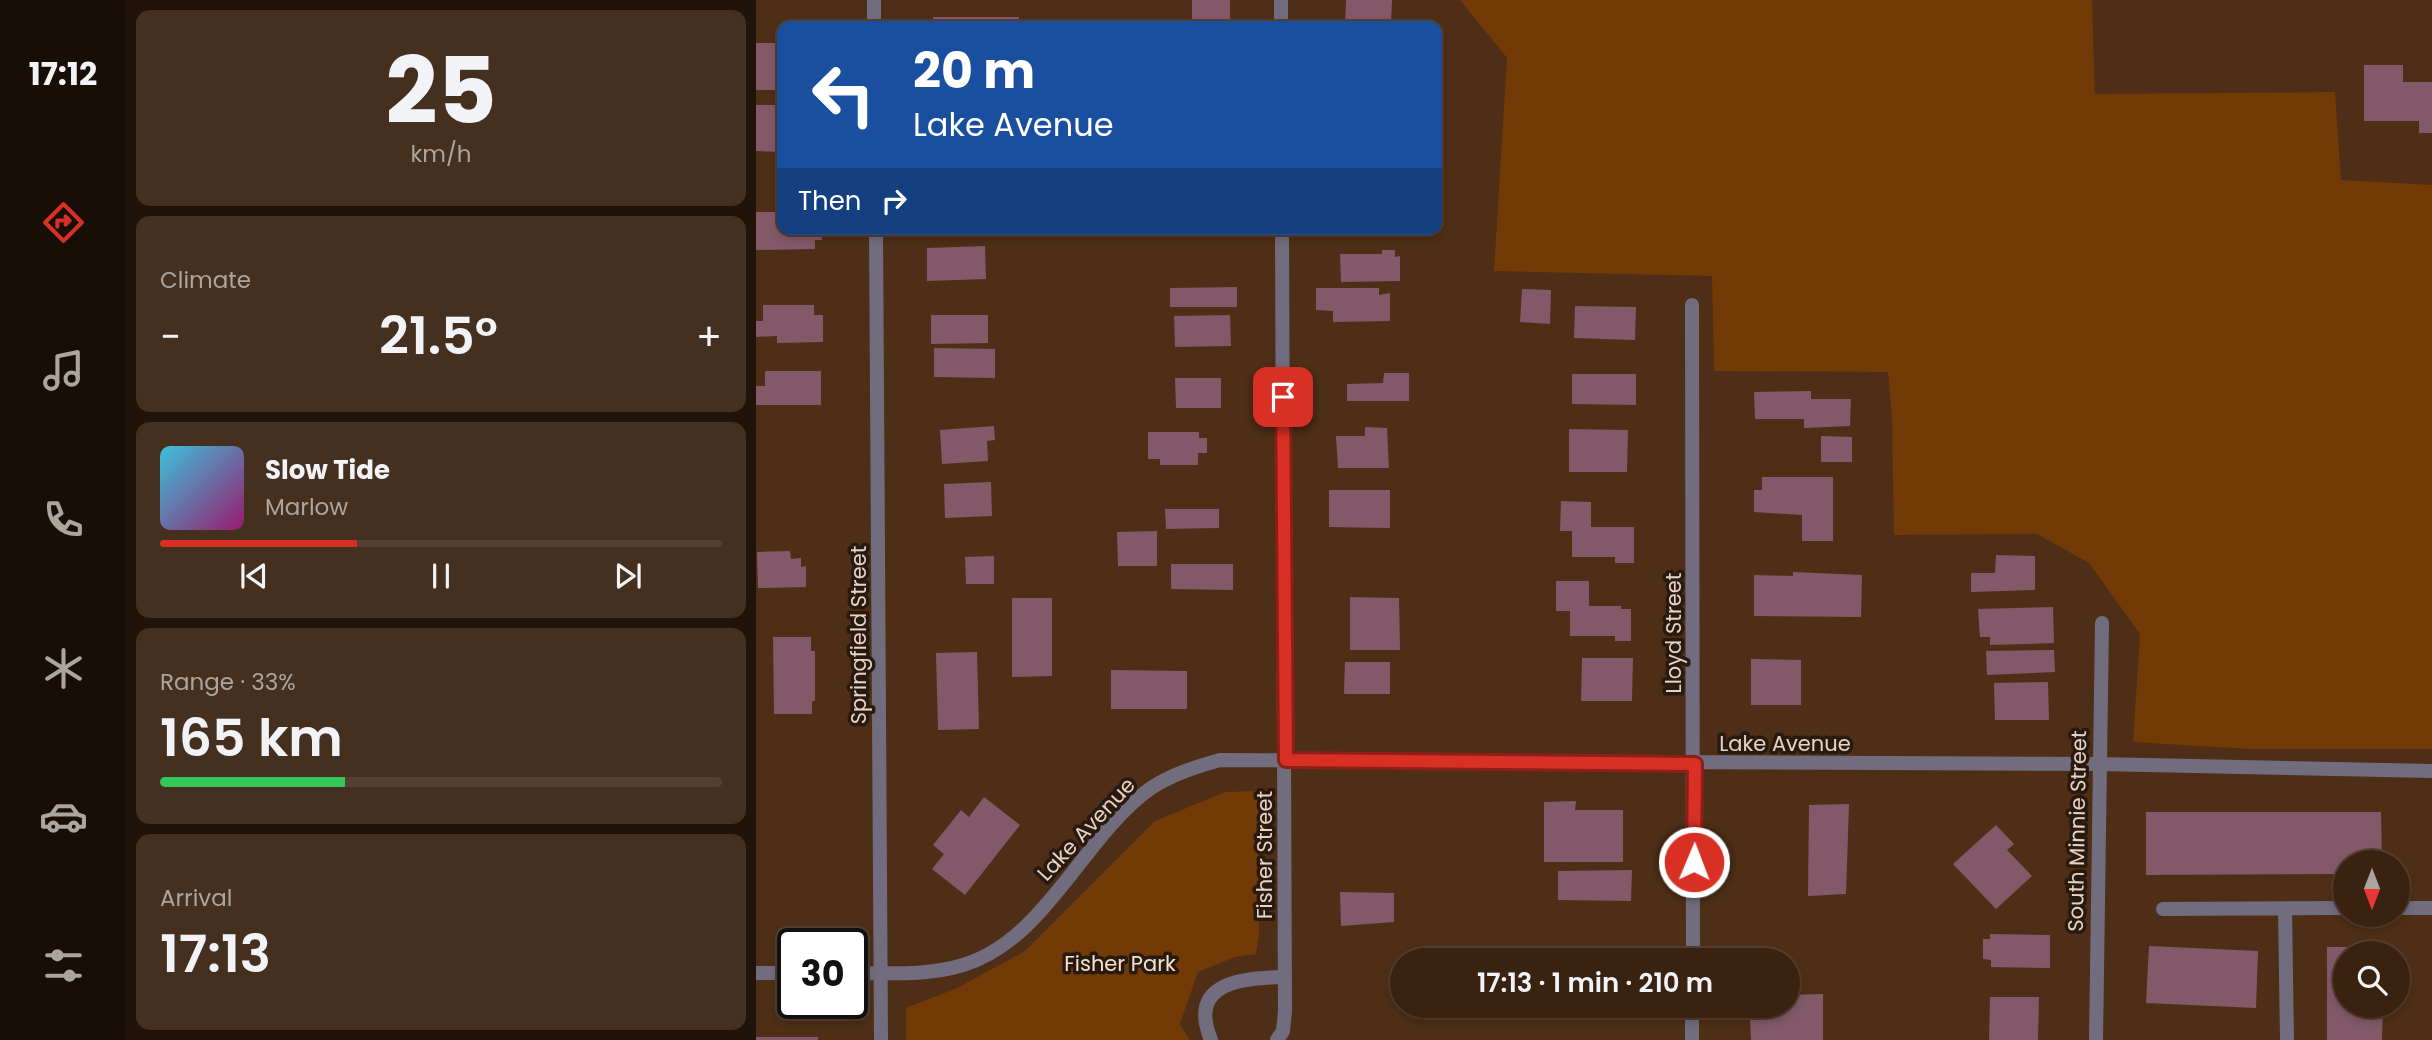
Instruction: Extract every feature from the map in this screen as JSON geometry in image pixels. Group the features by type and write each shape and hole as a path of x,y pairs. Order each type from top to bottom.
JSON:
{"street":[{"path":"874,0 874,21"},
{"path":"1281,0 1281,21"},
{"name":"Springfield Street","path":"876,235 881,1040"},
{"name":"Fisher Street","path":"1277,1040 1283,1031 1285,977 1282,235"},
{"name":"Lloyd Street","path":"1692,305 1695,764 1693,948"},
{"name":"South Minnie Street","path":"2096,1040 2102,623"},
{"name":"Lake Avenue","path":"868,973 923,973 954,967 997,949 1021,931 1130,806 1180,772 1220,760 2099,764 2432,771"},
{"path":"2163,909 2333,908"},
{"path":"2410,908 2432,908"},
{"path":"2285,909 2287,1040"},
{"path":"756,973 777,973"},
{"path":"1211,1040 1205,1014 1210,999 1219,988 1249,978 1285,977"},
{"path":"1692,1018 1692,1040"}],"green space":[{"path":"1460,0 2092,0 2095,94 2335,92 2341,180 2432,185 2432,749 2249,749 2133,742 2140,634 2089,563 2037,534 1894,535 1892,419 1888,372 1714,371 1712,276 1494,271 1507,58"},
{"name":"Fisher Park","path":"1258,791 1259,934 1256,954 1235,957 1198,972 1180,1024 1190,1040 906,1040 906,1008 957,988 1025,951 1155,821 1225,792"}],"building":[{"path":"1192,0 1230,0 1230,21 1192,21"},
{"path":"1346,0 1392,0 1391,21 1345,21"},
{"path":"933,17 1019,17 1019,21 933,21"},
{"path":"1426,19 1426,21 1408,21"},
{"path":"756,43 777,43 777,90 756,90"},
{"path":"2364,65 2403,65 2403,82 2432,82 2432,133 2419,133 2419,121 2364,121"},
{"path":"756,105 777,105 777,152 756,151"},
{"path":"756,212 777,212 777,235 822,235 822,240 815,240 815,249 756,250"},
{"path":"985,246 986,279 927,281 927,248"},
{"path":"1382,250 1395,250 1395,257 1400,256 1400,281 1341,282 1340,254 1382,254"},
{"path":"1237,287 1237,307 1170,307 1170,288"},
{"path":"1316,288 1379,288 1379,295 1390,293 1390,321 1333,322 1333,311 1316,310"},
{"path":"1522,289 1551,290 1550,324 1520,322"},
{"path":"763,305 814,305 814,315 823,315 823,342 777,343 777,336 756,337 756,321 763,321"},
{"path":"1575,306 1636,307 1635,340 1574,338"},
{"path":"931,315 988,315 988,343 931,344"},
{"path":"1230,315 1231,346 1175,347 1174,316"},
{"path":"934,348 995,349 995,378 934,377"},
{"path":"765,371 821,371 821,405 756,405 756,386 765,386"},
{"path":"1384,373 1409,373 1409,401 1347,401 1347,384 1383,383"},
{"path":"1572,374 1636,374 1636,405 1572,404"},
{"path":"1175,378 1221,378 1221,408 1176,408"},
{"path":"1811,391 1811,399 1851,399 1850,426 1804,428 1804,419 1755,419 1754,392"},
{"path":"994,426 995,440 987,441 988,461 942,464 940,430"},
{"path":"1365,427 1387,428 1389,468 1338,468 1336,436 1365,436"},
{"path":"1569,429 1628,430 1627,472 1569,472"},
{"path":"1148,432 1199,432 1199,438 1207,438 1207,453 1198,453 1198,465 1160,465 1160,459 1148,459"},
{"path":"1821,436 1852,437 1852,462 1821,462"},
{"path":"1762,477 1833,477 1833,541 1802,541 1802,515 1754,512 1754,490 1762,490"},
{"path":"991,482 992,516 945,518 944,484"},
{"path":"1329,490 1390,490 1390,528 1329,527"},
{"path":"1561,501 1591,502 1591,527 1634,527 1634,563 1615,563 1615,557 1572,557 1572,531 1560,531"},
{"path":"1165,509 1219,509 1219,528 1166,529"},
{"path":"1157,531 1157,566 1118,566 1117,532"},
{"path":"790,551 791,559 801,558 801,567 806,566 806,587 758,588 757,552"},
{"path":"1996,555 2035,556 2035,590 1971,592 1971,573 1995,573"},
{"path":"994,556 994,584 966,584 965,557"},
{"path":"1171,564 1233,564 1233,590 1171,589"},
{"path":"1793,572 1862,575 1861,617 1754,616 1754,575 1793,576"},
{"path":"1556,581 1589,581 1589,606 1621,606 1621,609 1631,609 1631,641 1615,641 1615,636 1570,636 1570,611 1556,611"},
{"path":"1350,597 1399,598 1400,650 1350,650"},
{"path":"1012,598 1052,598 1052,676 1012,677"},
{"path":"2053,607 2054,643 1990,645 1990,637 1980,637 1978,609"},
{"path":"773,637 811,637 811,651 815,651 815,701 812,701 812,714 774,714"},
{"path":"2054,650 2055,672 1987,675 1986,651"},
{"path":"977,652 979,729 938,730 936,653"},
{"path":"1582,658 1633,658 1632,701 1581,701"},
{"path":"1751,659 1801,660 1801,705 1751,705"},
{"path":"1345,662 1390,662 1390,694 1344,694"},
{"path":"1111,670 1187,671 1187,709 1111,709"},
{"path":"2048,682 2049,720 1995,720 1994,683"},
{"path":"984,797 1020,825 965,895 932,869 944,854 933,845 961,810 969,817"},
{"path":"1576,801 1575,810 1623,810 1623,862 1544,862 1544,802"},
{"path":"1849,804 1846,894 1808,896 1809,805"},
{"path":"2146,812 2381,812 2382,850 2333,850 2333,874 2146,875"},
{"path":"1996,825 2014,844 2007,850 2032,876 1996,909 1953,864"},
{"path":"1632,870 1631,901 1558,900 1558,871"},
{"path":"1340,892 1394,893 1394,922 1341,926"},
{"path":"1990,934 2050,935 2050,968 1991,967 1991,960 1983,959 1983,939 1990,939"},
{"path":"2149,946 2258,951 2256,1008 2146,1003"},
{"path":"2327,947 2333,947 2333,1018 2383,1018 2382,1040 2327,1040"},
{"path":"1823,994 1823,1040 1751,1040 1750,1018 1800,1018 1800,995"},
{"path":"1990,997 2039,997 2038,1040 1989,1040"},
{"path":"756,1037 818,1037 818,1040 756,1040"}],"route":[{"path":"1283,397 1286,760 1695,764 1694,862"}]}
